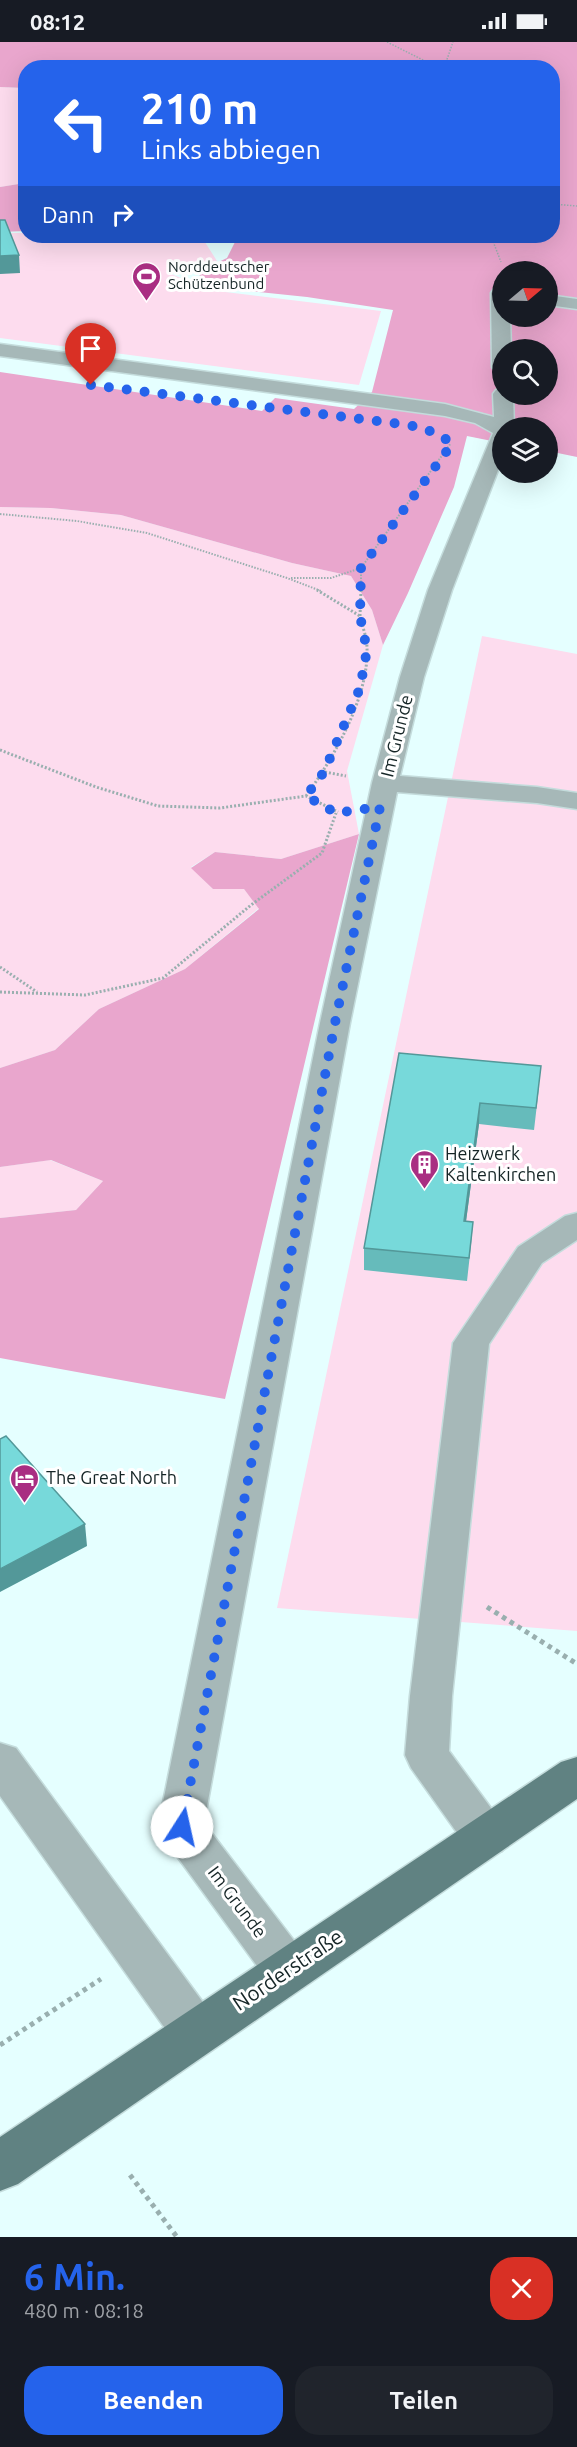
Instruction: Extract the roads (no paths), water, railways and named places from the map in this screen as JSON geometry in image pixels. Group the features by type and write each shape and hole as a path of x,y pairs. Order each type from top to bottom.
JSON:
{"main road":[{"name":"Norderstraße","path":"0,2167 196,2032 577,1776"}],"street":[{"path":"558,301 577,304"},
{"path":"0,350 445,410 492,423"},
{"name":"Im Grunde","path":"288,1970 182,1827 335,1023 383,795 412,677 440,590 492,460"},
{"path":"383,795 537,795 577,801"},
{"path":"486,1837 427,1755 430,1696 471,1343 530,1255 577,1224"},
{"path":"0,1761 196,2032"}],"place":[{"name":"Norddeutscher Schützenbund","path":"147,302"},
{"name":"Heizwerk Kaltenkirchen","path":"424,1190"},
{"name":"The Great North","path":"25,1504"}]}
